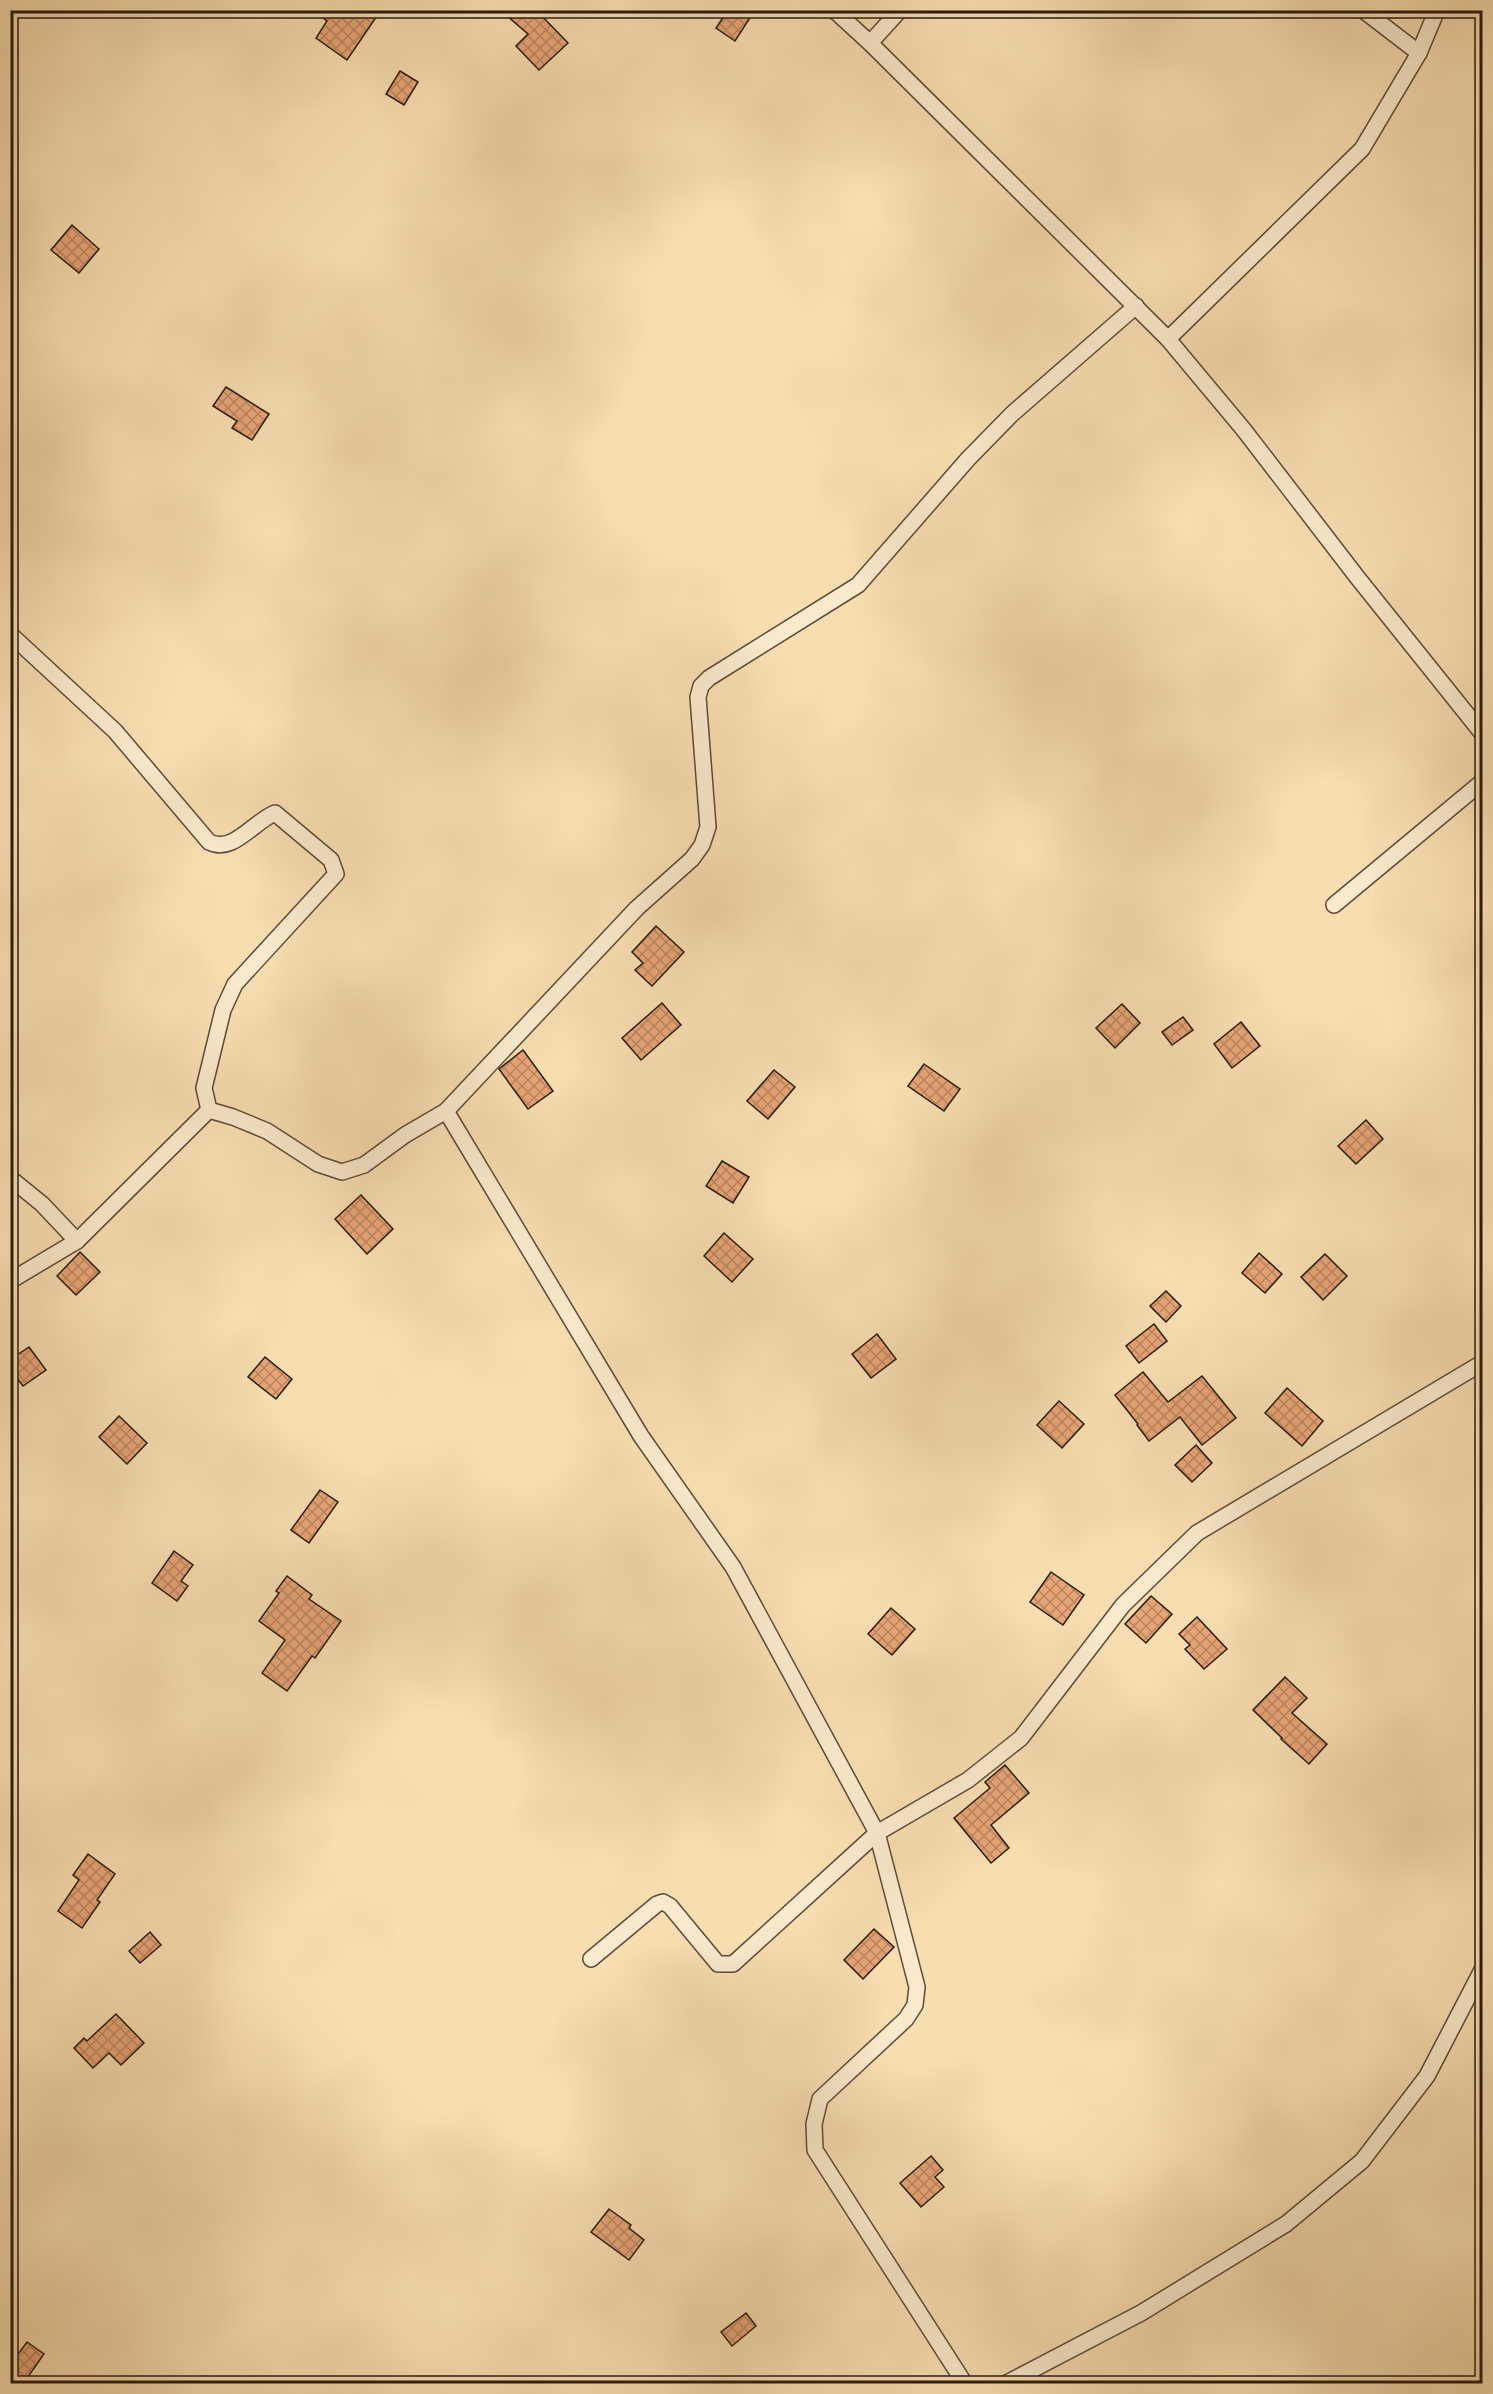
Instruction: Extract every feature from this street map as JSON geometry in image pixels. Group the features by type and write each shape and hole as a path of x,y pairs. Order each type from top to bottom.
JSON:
{"street":[{"path":"834,10 1168,339 1244,430 1357,577 1482,733"},
{"path":"870,43 900,10"},
{"path":"1363,10 1419,53"},
{"path":"1168,339 1362,149 1419,53 1437,10"},
{"path":"209,1110 267,1131 318,1164 342,1172 364,1165 405,1135 446,1111 637,908 692,859 702,844 708,827 698,697 701,686 709,678 858,585 968,459 1012,414 1136,306"},
{"path":"10,634 115,730 209,842 218,846 228,845 275,813 332,860 336,874 329,883 235,984 223,1010 204,1088 209,1110"},
{"path":"1334,905 1482,782"},
{"path":"10,1281 77,1241 209,1110"},
{"path":"446,1111 641,1436 733,1567 877,1833 917,1987 915,2005 906,2019 820,2099 814,2124 815,2150 965,2384"},
{"path":"10,1178 42,1204 77,1241"},
{"path":"591,1959 657,1904 663,1902 670,1905 718,1964 733,1964 877,1833 968,1780 1021,1738 1123,1605 1197,1533 1482,1363"},
{"path":"1005,2384 1140,2313 1286,2224 1362,2161 1427,2076 1482,1970"}],"building":[{"path":"312,10 381,10 347,60 316,38 327,21"},
{"path":"500,10 536,10 568,43 539,70 516,46 528,34"},
{"path":"728,10 755,10 735,41 716,28"},
{"path":"400,71 418,82 404,105 386,94"},
{"path":"72,225 99,249 79,273 51,250"},
{"path":"226,387 269,414 252,440 232,428 237,421 213,406"},
{"path":"656,926 684,952 652,986 635,970 643,963 632,952"},
{"path":"662,1003 681,1025 641,1060 622,1038"},
{"path":"1122,1004 1140,1023 1115,1048 1096,1028"},
{"path":"1183,1017 1193,1030 1172,1045 1162,1032"},
{"path":"1241,1022 1260,1046 1232,1068 1214,1044"},
{"path":"523,1050 553,1091 528,1109 499,1069"},
{"path":"924,1064 960,1089 944,1111 908,1086"},
{"path":"774,1070 795,1087 768,1119 747,1101"},
{"path":"1366,1120 1383,1139 1356,1164 1338,1146"},
{"path":"722,1161 749,1177 733,1203 706,1186"},
{"path":"361,1195 393,1229 367,1254 335,1219"},
{"path":"724,1233 753,1259 732,1282 704,1256"},
{"path":"80,1252 100,1272 76,1295 57,1276"},
{"path":"1259,1253 1282,1274 1265,1293 1242,1273"},
{"path":"1325,1254 1347,1276 1323,1300 1301,1277"},
{"path":"1166,1291 1181,1306 1166,1322 1150,1306"},
{"path":"1154,1324 1167,1341 1139,1363 1126,1346"},
{"path":"877,1334 896,1359 871,1378 852,1354"},
{"path":"29,1347 46,1370 23,1386 10,1369 10,1360"},
{"path":"265,1357 292,1379 276,1399 248,1377"},
{"path":"1143,1372 1168,1402 1202,1376 1236,1418 1202,1445 1180,1417 1149,1441 1115,1395"},
{"path":"1287,1388 1323,1421 1302,1446 1265,1413"},
{"path":"1059,1401 1084,1424 1062,1448 1037,1425"},
{"path":"119,1416 147,1443 127,1464 99,1437"},
{"path":"1196,1445 1212,1463 1192,1482 1175,1465"},
{"path":"320,1490 338,1502 309,1543 291,1530"},
{"path":"174,1551 193,1565 181,1581 188,1586 177,1601 152,1583"},
{"path":"1051,1572 1084,1595 1063,1625 1030,1602"},
{"path":"287,1576 312,1595 309,1599 341,1621 315,1658 312,1656 287,1691 262,1673 285,1640 259,1621 279,1593 276,1591"},
{"path":"1151,1596 1172,1614 1146,1643 1125,1624"},
{"path":"891,1608 915,1629 892,1655 868,1634"},
{"path":"1197,1617 1227,1649 1204,1669 1185,1649 1190,1645 1179,1634"},
{"path":"1285,1677 1307,1698 1292,1713 1327,1744 1309,1764 1253,1710"},
{"path":"1005,1765 1029,1793 991,1825 1009,1848 991,1863 954,1818 990,1788 985,1782"},
{"path":"88,1854 115,1874 97,1900 100,1902 82,1928 58,1911 79,1880 73,1875"},
{"path":"874,1929 894,1947 863,1979 844,1960"},
{"path":"150,1932 161,1945 140,1963 129,1951"},
{"path":"116,2014 144,2043 121,2065 109,2053 93,2068 74,2048 84,2038 87,2041"},
{"path":"931,2156 943,2170 935,2177 944,2187 921,2207 900,2183"},
{"path":"609,2209 631,2225 629,2228 644,2240 629,2260 591,2232"},
{"path":"746,2313 756,2326 732,2346 721,2332"},
{"path":"27,2342 44,2354 23,2384 16,2384 10,2380 10,2365"}]}
